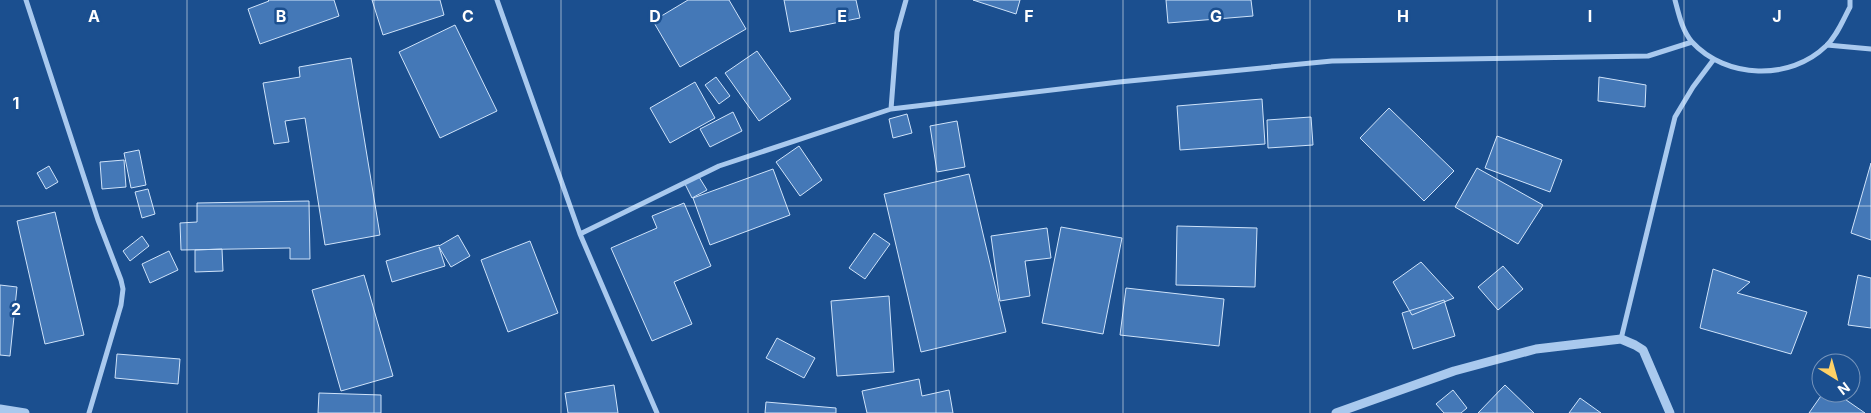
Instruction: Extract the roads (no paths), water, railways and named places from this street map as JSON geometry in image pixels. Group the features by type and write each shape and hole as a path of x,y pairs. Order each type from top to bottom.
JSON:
{"street":[{"path":"26,0 98,220 123,289 122,305 89,413"},
{"path":"497,0 580,234 656,413"},
{"path":"891,110 897,32 906,0"},
{"path":"1675,0 1681,25 1692,42 1714,59 1740,69 1759,72 1784,70 1808,60 1827,45 1850,7 1850,0"},
{"path":"580,234 719,166 891,110 1119,82 1332,61 1648,56 1692,42"},
{"path":"1827,45 1871,50"},
{"path":"1621,339 1675,118 1693,87 1714,59"},
{"path":"1336,413 1454,371 1536,350 1621,339 1643,350 1670,413"},
{"path":"0,409 25,413"}]}
